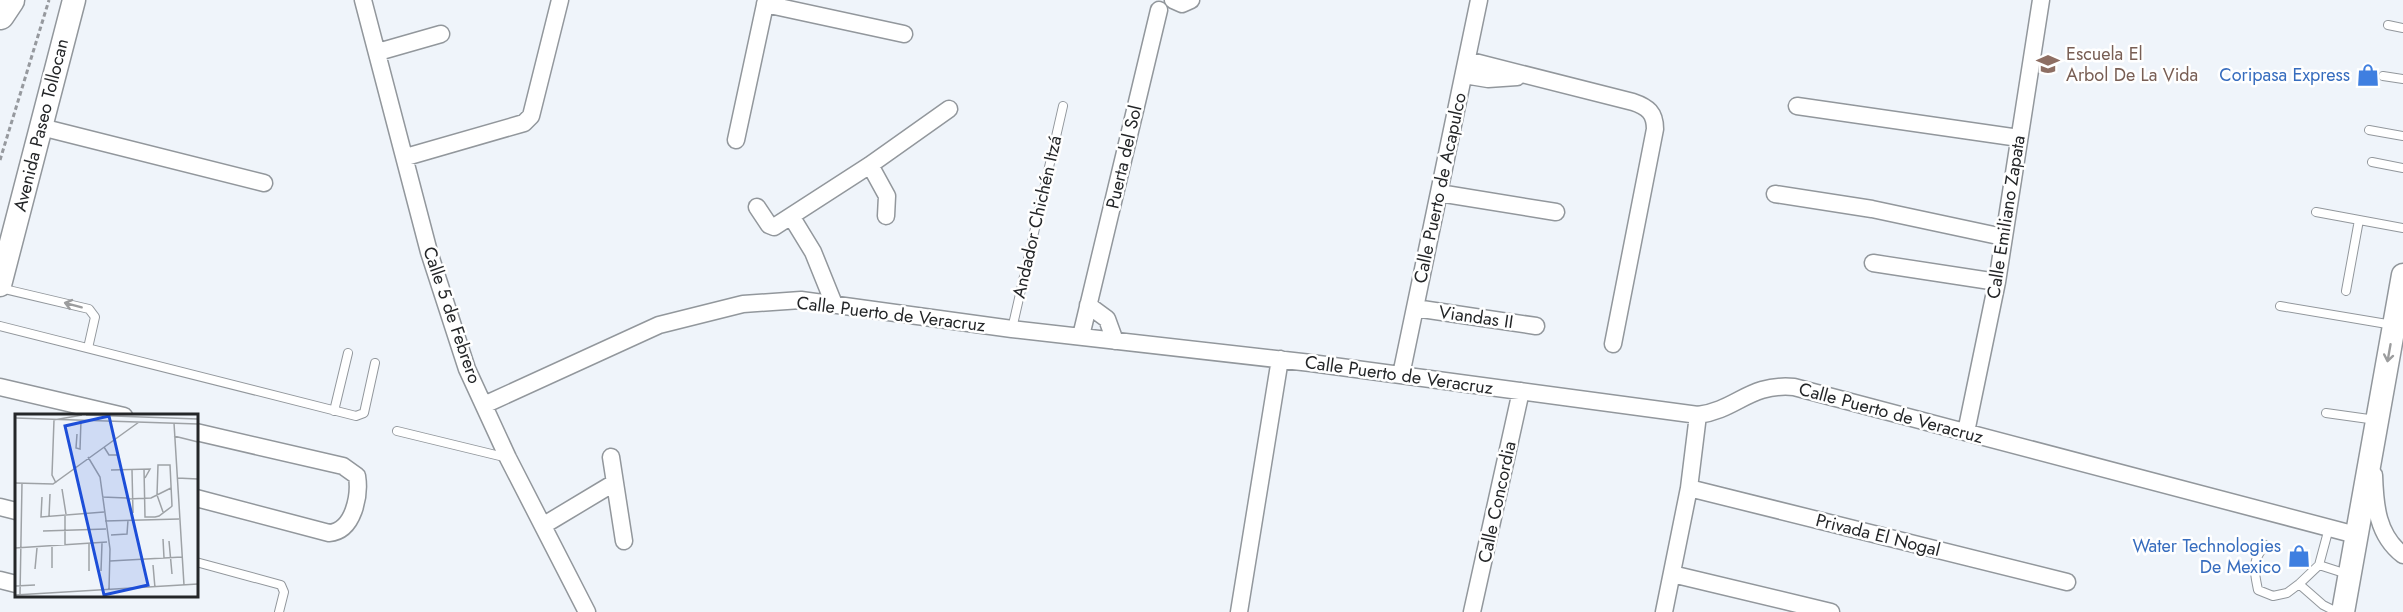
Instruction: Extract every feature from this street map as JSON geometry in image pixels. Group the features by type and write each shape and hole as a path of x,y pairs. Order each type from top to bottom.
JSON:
{"highway":[{"path":"0,15 10,0"}],"main road":[{"name":"Avenida Paseo Tollocan","path":"0,286 74,0"},
{"path":"2343,612 2403,275"}],"street":[{"name":"Calle 5 de Febrero","path":"363,0 429,252 467,369 508,458 587,612"},
{"path":"406,158 524,123 531,116 560,0"},
{"path":"1166,5 1182,4 1191,0"},
{"name":"Calle Puerto de Acapulco","path":"1401,375 1479,0"},
{"name":"Calle Emiliano Zapata","path":"1966,432 1996,282 2041,0"},
{"path":"736,140 766,2 904,34"},
{"name":"Puerta del Sol","path":"1081,336 1166,5"},
{"path":"378,52 441,34"},
{"path":"1465,68 1489,64 1523,76 1633,102 1653,113 1655,129 1613,344"},
{"path":"1797,106 2019,138"},
{"path":"757,207 769,225 774,227 870,165 949,109"},
{"path":"41,127 264,183"},
{"path":"870,165 887,196 886,216"},
{"path":"1439,193 1556,212"},
{"path":"1775,194 1872,209 2003,237"},
{"path":"791,216 810,245 834,304"},
{"path":"1873,263 1996,282"},
{"name":"Calle Puerto de Veracruz","path":"484,405 659,325 743,304 801,300 1012,329 1280,359 1698,415 1718,411 1764,388 1782,386 1803,389 2356,535"},
{"path":"1088,305 1107,319 1115,341"},
{"name":"Viandas II","path":"1415,308 1536,326"},
{"name":"Calle Puerto de Veracruz","path":"1239,612 1280,359"},
{"path":"0,387 115,414"},
{"name":"Calle Concordia","path":"1472,612 1521,391"},
{"path":"1664,612 1689,488 1698,415"},
{"path":"198,432 343,466 357,476 358,485 349,522 336,532 329,533 198,499"},
{"path":"2372,444 2376,509 2386,539 2403,555"},
{"path":"611,457 624,541"},
{"path":"544,525 614,483"},
{"name":"Privada El Nogal","path":"1689,488 2067,582"},
{"path":"0,507 15,511"},
{"path":"1672,574 1831,612"},
{"path":"0,580 15,584"}],"lane":[{"path":"2388,25 2403,28"},
{"path":"2383,76 2403,79"},
{"name":"Andador Chichén Itzá","path":"1012,329 1063,106"},
{"path":"2369,130 2403,136"},
{"path":"2372,162 2403,168"},
{"path":"2316,212 2403,228"},
{"path":"2346,291 2359,220"},
{"path":"0,286 89,309 95,317 88,348"},
{"path":"2280,306 2394,325"},
{"path":"0,326 356,416 364,413 375,363"},
{"path":"334,411 348,353"},
{"path":"2326,413 2377,420"},
{"path":"397,431 508,458"},
{"path":"2265,545 2256,556 2254,568 2258,590 2273,596 2287,593 2319,565 2329,528"},
{"path":"198,563 281,585 284,592 279,612"},
{"path":"2319,565 2350,575"},
{"path":"2299,584 2323,605 2337,612"}],"path":[{"path":"0,160 49,0"}],"place":[{"name":"Escuela El Arbol De La Vida","path":"2048,64"},
{"name":"Coripasa Express","path":"2368,75"},
{"name":"Water Technologies De Mexico","path":"2299,556"}]}
